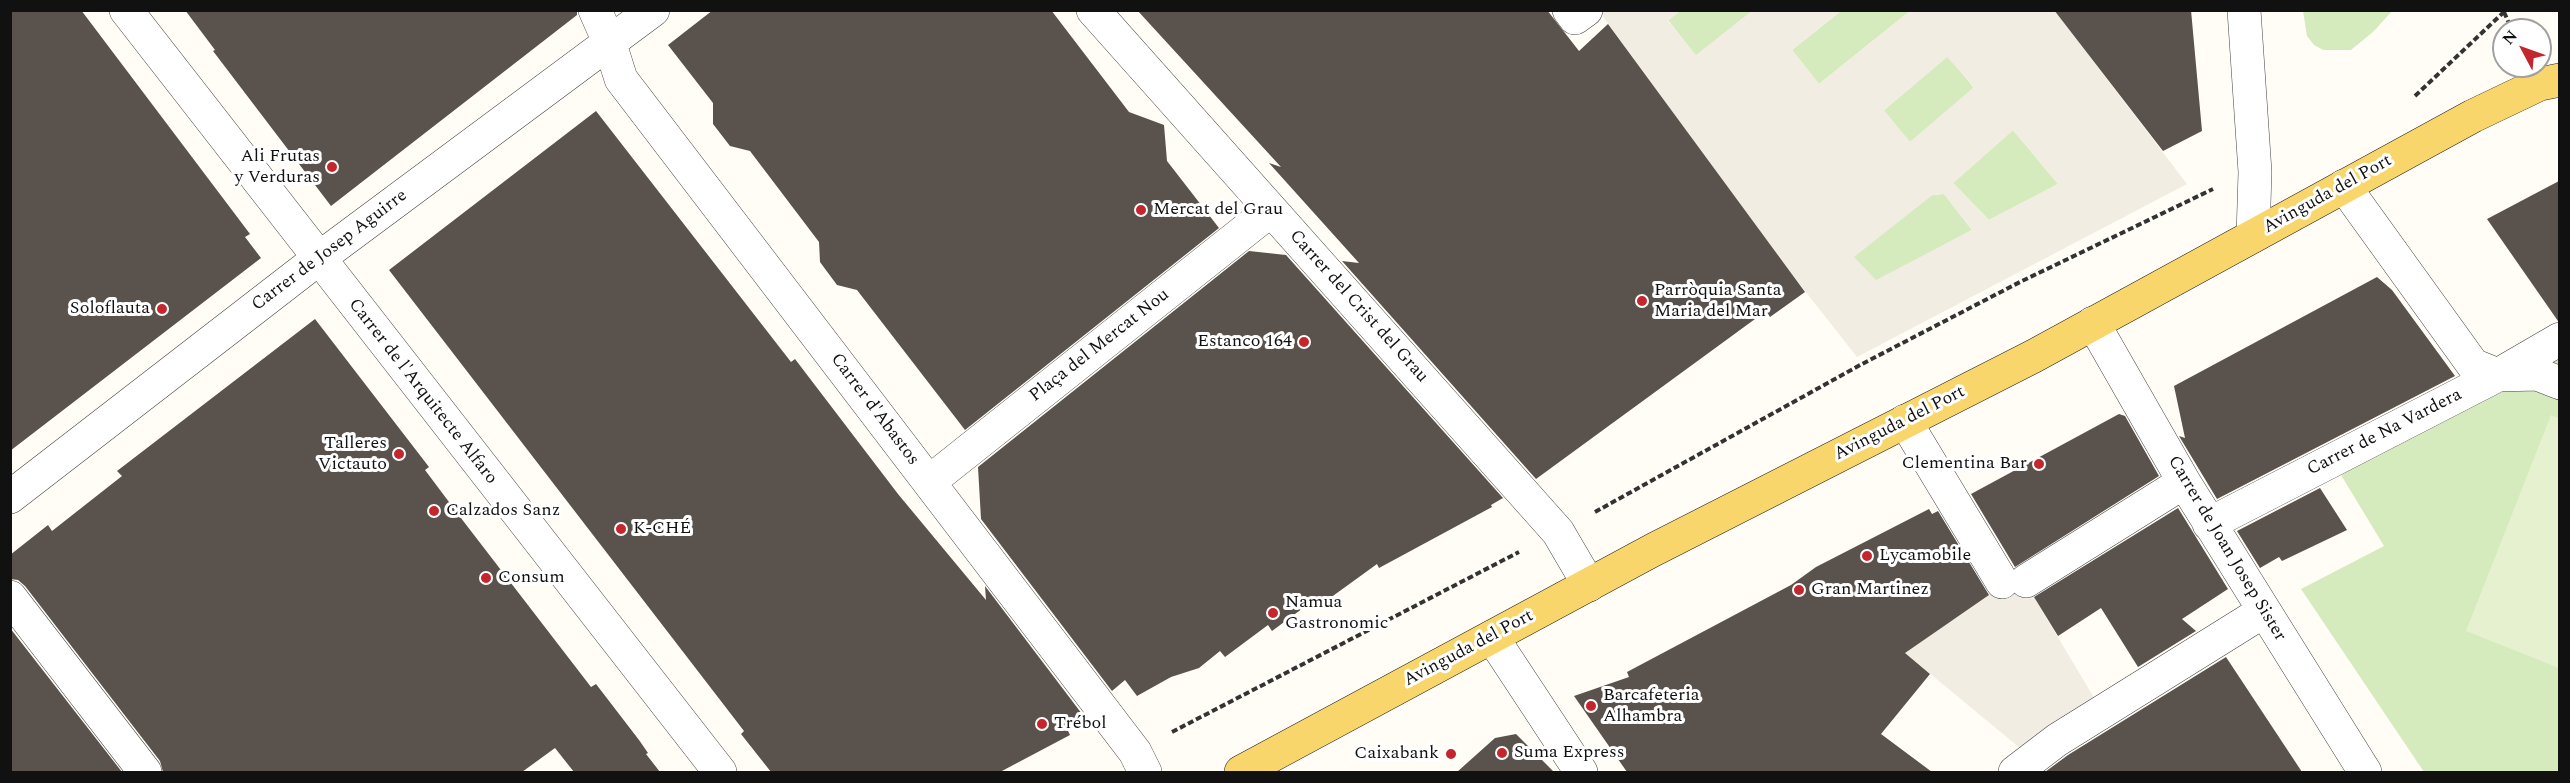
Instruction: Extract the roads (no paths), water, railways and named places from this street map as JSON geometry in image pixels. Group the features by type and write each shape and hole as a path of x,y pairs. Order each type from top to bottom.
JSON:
{"main road":[{"name":"Avinguda del Port","path":"1241,772 1589,585 2093,323 2473,116 2553,79"}],"street":[{"name":"Carrer de l'Arquitecte Alfaro","path":"126,10 710,769"},
{"name":"Carrer d'Abastos","path":"595,10 610,44 621,79 1135,752 1145,772"},
{"name":"Carrer de Josep Aguirre","path":"10,497 318,259 653,10"},
{"name":"Carrer del Crist del Grau","path":"1094,10 1558,532 1589,585"},
{"path":"1569,10 1575,18 1586,10"},
{"path":"2244,10 2255,172 2253,236"},
{"path":"2344,186 2473,365 2498,375 2537,374 2559,383"},
{"name":"Plaça del Mercat Nou","path":"929,482 1271,210"},
{"name":"Carrer de Joan Josep Sister","path":"2093,323 2209,524 2365,772"},
{"name":"Carrer de Na Vardera","path":"2209,524 2498,375 2559,339"},
{"path":"1905,421 2014,582 2184,482"},
{"path":"10,597 145,772"},
{"path":"2015,772 2057,740 2264,611"},
{"path":"1492,637 1581,772"}],"place":[{"name":"Ali Frutas y Verduras","path":"332,167"},
{"name":"Mercat del Grau","path":"1141,210"},
{"name":"Parròquia Santa Maria del Mar","path":"1642,301"},
{"name":"Soloflauta","path":"162,309"},
{"name":"Estanco 164","path":"1304,342"},
{"name":"Talleres Victauto","path":"399,454"},
{"name":"Clementina Bar","path":"2039,464"},
{"name":"Calzados Sanz","path":"434,511"},
{"name":"K-CHÉ","path":"621,529"},
{"name":"Lycamobile","path":"1867,556"},
{"name":"Consum","path":"486,578"},
{"name":"Gran Martinez","path":"1799,590"},
{"name":"Namua Gastronomic","path":"1273,613"},
{"name":"Barcafeteria Alhambra","path":"1591,706"},
{"name":"Trébol","path":"1042,724"},
{"name":"Suma Express","path":"1502,753"},
{"name":"Caixabank","path":"1451,754"}]}
